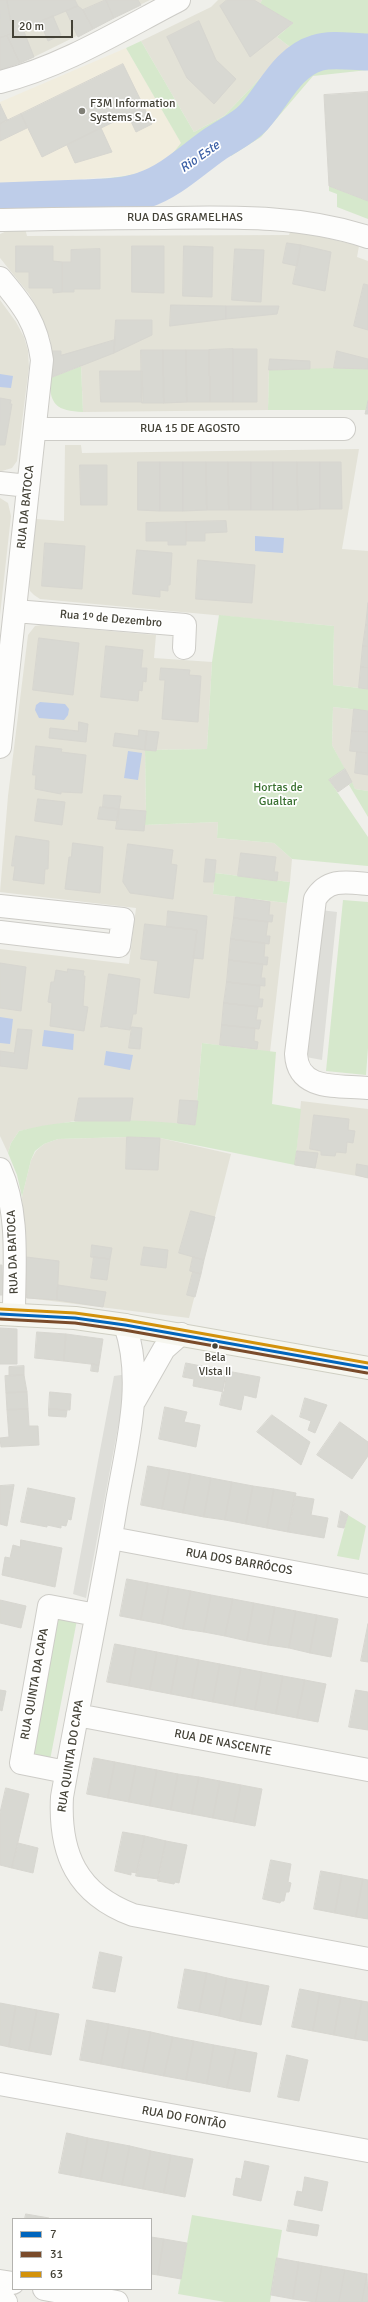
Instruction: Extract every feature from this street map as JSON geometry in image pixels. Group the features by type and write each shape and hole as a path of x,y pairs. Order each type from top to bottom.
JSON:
{"main road":[{"path":"7,1313 74,1318 125,1325 368,1368"}],"street":[{"path":"0,82 34,72 179,0"},
{"name":"RUA DAS GRAMELHAS","path":"0,220 228,217 288,219 338,228 368,237"},
{"name":"RUA DA BATOCA","path":"0,278 21,302 32,320 39,339 42,360 1,736"},
{"name":"RUA 15 DE AGOSTO","path":"35,429 344,429"},
{"path":"0,483 28,486"},
{"name":"Rua 1º de Dezembro","path":"15,611 185,625 184,648"},
{"path":"368,884 341,881 329,884 320,890 315,899 296,1054 296,1065 303,1076 314,1082 368,1088"},
{"path":"0,906 123,919 119,946 0,932"},
{"name":"RUA DA BATOCA","path":"0,1169 9,1190 13,1213 7,1313"},
{"path":"125,1325 131,1343 134,1360 134,1403"},
{"path":"134,1403 164,1348 181,1334"},
{"name":"RUA QUINTA DO CAPA","path":"134,1403 111,1538 66,1772 61,1817 63,1836 68,1854 86,1885 117,1909 133,1915 368,1958"},
{"name":"RUA DOS BARRÓCOS","path":"111,1538 368,1586"},
{"name":"RUA QUINTA DA CAPA","path":"66,1772 21,1763 49,1606 96,1615"},
{"name":"RUA DE NASCENTE","path":"77,1715 368,1770"},
{"name":"RUA DO FONTÃO","path":"0,2084 368,2151"},
{"path":"0,2281 12,2283"},
{"path":"50,2290 117,2302"},
{"path":"0,2301 6,2302"}],"shaded area":[{"path":"0,0 150,0 34,57 0,70"},
{"path":"218,0 262,0 260,4 293,23 277,37 290,47 224,116 194,132 141,41 211,7"},
{"path":"126,48 182,144 169,158 150,169 131,175 32,183 0,188 0,102"},
{"path":"14,228 25,228 27,236 289,235 291,229 359,246 357,257 368,261 368,369 269,370 268,410 83,412 81,366 51,351 50,339 39,312 29,294 0,258 0,234"},
{"path":"0,300 16,322 24,337 28,351 29,367 17,461 12,468 2,471 0,471"},
{"path":"65,445 81,445 82,453 359,449 342,549 368,551 368,689 333,685 334,626 40,599 34,595 30,591 29,584 36,519 64,521"},
{"path":"0,498 8,503 11,516 0,615"},
{"path":"41,625 156,635 154,658 212,662 207,749 145,750 146,811 144,825 218,822 217,838 274,843 292,859 290,882 215,873 213,894 287,903 270,1052 202,1043 195,1125 130,1121 75,1121 19,1131 11,1143 8,1153 0,1136 0,949 129,964 136,908 0,892 8,796 28,635 35,626"},
{"path":"333,707 368,711 368,791 355,789 332,745"},
{"path":"320,910 337,912 322,1060 306,1057"},
{"path":"301,1101 368,1109 368,1178 295,1165"},
{"path":"127,1137 160,1138 231,1154 189,1318 27,1298 22,1197 31,1160 36,1151 44,1144 58,1139"},
{"path":"128,1374 86,1598 73,1594 114,1376"}],"green space":[{"path":"262,0 368,0 368,49 327,46 314,49 300,56 281,73 245,120 148,180 124,187 0,195 0,188 28,184 117,177 149,170 163,162 181,143 126,48 141,41 194,132 224,116 290,47 277,37 293,23 260,4"},
{"path":"332,56 368,57 368,70 313,76 261,137 231,156 224,144 241,134 252,125 296,72 306,64 318,59"},
{"path":"329,186 368,201 368,219 337,207 337,194 329,191"},
{"path":"81,366 83,412 61,408 56,405 51,395 50,378"},
{"path":"334,368 368,369 368,401 366,410 268,410 269,370"},
{"name":"Hortas de Gualtar","path":"219,615 334,626 333,685 368,689 368,711 333,707 332,745 345,769 329,780 368,837 368,866 292,859 274,843 217,838 218,822 144,825 146,811 145,750 207,749 212,662"},
{"path":"352,782 355,789 368,791 368,817 349,785"},
{"path":"215,873 290,882 287,903 213,894"},
{"path":"343,900 368,902 368,1048 366,1075 326,1071"},
{"path":"202,1043 276,1052 272,1104 301,1109 295,1165 160,1138 127,1137 58,1139 44,1144 35,1151 31,1160 22,1197 17,1175 8,1153 11,1143 19,1131 63,1123 107,1120 151,1121 195,1125"},
{"path":"348,1515 366,1526 359,1560 337,1556"},
{"path":"58,1616 77,1620 50,1760 31,1756"},
{"path":"192,2215 282,2230 270,2302 225,2302 178,2294"}],"water":[{"path":"0,374 13,376 11,388 0,387"},
{"path":"255,536 284,538 283,553 255,551"},
{"path":"40,702 65,704 69,709 68,715 64,720 39,718 35,710 36,705"},
{"path":"128,751 142,753 138,780 124,778"},
{"path":"0,1017 13,1019 10,1044 0,1043"},
{"path":"44,1030 74,1034 73,1050 42,1046"},
{"path":"106,1051 133,1055 130,1070 104,1065"}],"building":[{"path":"0,0 7,0 13,33 0,38"},
{"path":"7,0 75,0 78,6 13,33"},
{"path":"106,0 138,0 141,5 114,18"},
{"path":"106,0 114,18 93,29 83,10"},
{"path":"227,0 254,0 293,23 250,57 220,6"},
{"path":"78,6 83,10 93,29 78,37 66,11"},
{"path":"53,16 61,35 48,41 40,22"},
{"path":"199,21 216,60 236,79 214,104 187,78 167,37"},
{"path":"23,29 34,57 20,63 7,36"},
{"path":"7,36 20,63 0,70 0,38"},
{"name":"F3M Information Systems S.A.","path":"123,64 144,107 42,157 21,114"},
{"path":"368,92 368,201 329,186 324,95"},
{"path":"0,104 8,121 0,124"},
{"path":"144,107 152,124 136,132 128,115"},
{"path":"21,114 27,128 0,141 0,124"},
{"path":"101,128 112,152 75,163 67,145"},
{"path":"287,243 301,245 297,266 283,263"},
{"path":"301,245 331,252 325,291 293,284"},
{"path":"16,246 53,246 53,261 62,262 62,292 53,293 53,288 29,288 29,272 16,272"},
{"path":"132,246 164,246 164,293 132,292"},
{"path":"184,246 213,247 212,297 183,296"},
{"path":"100,249 100,289 74,289 74,292 62,292 62,262 71,262 71,250"},
{"path":"235,249 264,250 261,302 232,300"},
{"path":"364,284 368,285 368,330 354,326"},
{"path":"171,305 226,306 226,319 170,326"},
{"path":"226,306 279,306 277,314 226,319"},
{"path":"116,320 152,320 152,335 114,353"},
{"path":"115,340 114,353 50,378 51,351 61,351 61,355"},
{"path":"233,349 257,349 257,402 233,402"},
{"path":"233,349 233,402 210,402 209,350"},
{"path":"141,350 163,350 164,403 142,403"},
{"path":"163,350 186,350 187,402 164,403"},
{"path":"186,350 209,350 210,402 187,402"},
{"path":"337,351 368,359 368,369 334,368"},
{"path":"270,359 310,361 310,369 269,370"},
{"path":"100,371 142,371 143,402 101,402"},
{"path":"0,398 11,400 10,404 12,404 5,445 0,445"},
{"path":"368,401 368,414 365,414 366,410"},
{"path":"138,462 160,462 160,511 138,510"},
{"path":"160,462 183,462 183,511 160,511"},
{"path":"183,462 206,462 207,510 183,511"},
{"path":"206,462 228,462 229,510 207,510"},
{"path":"228,462 251,462 251,510 229,510"},
{"path":"251,462 273,462 273,510 251,510"},
{"path":"273,462 297,462 298,510 273,510"},
{"path":"297,462 320,462 320,509 298,510"},
{"path":"320,462 341,462 342,509 320,509"},
{"path":"80,465 107,465 107,505 81,505"},
{"path":"226,521 227,532 205,533 205,541 186,541 186,522"},
{"path":"186,522 186,545 168,545 168,541 146,541 146,523"},
{"path":"45,543 85,546 82,589 42,586"},
{"path":"137,550 172,553 170,585 168,585 168,591 160,590 160,597 133,594"},
{"path":"198,560 255,565 252,603 196,599"},
{"path":"368,603 368,625 366,625"},
{"path":"366,625 368,625 368,646 363,646"},
{"path":"39,638 79,643 73,695 33,690"},
{"path":"106,646 143,650 141,668 147,668 146,682 143,681 142,691 139,690 138,701 101,697"},
{"path":"363,646 368,646 368,668 361,667"},
{"path":"361,667 368,668 368,689 359,688"},
{"path":"161,668 190,670 189,675 201,676 198,722 162,719 165,680 160,680"},
{"path":"354,709 368,711 368,732 352,731"},
{"path":"79,722 88,724 86,742 49,738 50,728 78,731"},
{"path":"139,730 147,731 145,750 113,746 115,733 138,736"},
{"path":"147,731 159,732 156,751 145,750"},
{"path":"352,731 368,732 368,753 350,751"},
{"path":"36,746 62,749 61,752 86,755 82,793 61,792 61,794 35,789 36,775 33,775"},
{"path":"357,752 368,753 368,775 355,773"},
{"path":"345,769 352,782 338,792 329,780"},
{"path":"104,795 121,796 119,809 103,807"},
{"path":"38,799 65,802 62,825 35,821"},
{"path":"100,807 119,809 118,821 98,819"},
{"path":"119,809 146,811 144,831 116,829"},
{"path":"16,836 49,841 48,869 45,869 44,884 13,880 15,866 12,866"},
{"path":"73,843 103,847 100,893 65,889 69,857 71,857"},
{"path":"128,844 173,850 171,864 177,865 173,899 130,893 123,882"},
{"path":"241,853 276,857 274,872 278,872 277,881 238,876"},
{"path":"206,859 216,860 214,882 204,882"},
{"path":"236,897 270,902 269,915 273,915 272,922 234,918"},
{"path":"168,911 207,916 203,959 193,958 197,930 167,927"},
{"path":"234,918 268,922 266,936 270,936 269,944 231,939"},
{"path":"145,924 197,930 189,998 154,993 158,961 141,959"},
{"path":"231,939 265,943 264,957 268,957 267,965 229,960"},
{"path":"229,960 263,964 261,978 265,978 265,986 227,982"},
{"path":"0,963 26,967 21,1011 0,1008"},
{"path":"68,969 84,971 83,1006 88,1007 84,1031 50,1026 52,1003 48,1002 51,982 54,982 56,970 67,972"},
{"path":"109,974 140,979 136,1014 133,1014 130,1030 108,1026 101,1027"},
{"path":"227,982 260,986 259,999 263,999 262,1007 224,1003"},
{"path":"224,1003 258,1007 256,1020 261,1020 259,1029 222,1025"},
{"path":"222,1025 255,1028 254,1041 258,1042 257,1049 220,1045"},
{"path":"132,1027 142,1028 140,1049 129,1048"},
{"path":"18,1029 32,1030 27,1069 0,1066 0,1051 14,1053"},
{"path":"79,1098 133,1098 130,1121 75,1121"},
{"path":"180,1100 198,1101 195,1125 178,1123"},
{"path":"314,1115 349,1119 348,1130 355,1131 353,1143 347,1142 346,1153 336,1152 335,1156 321,1155 321,1151 310,1149"},
{"path":"127,1137 160,1138 158,1170 126,1169"},
{"path":"297,1151 318,1153 315,1168 295,1165"},
{"path":"357,1164 368,1166 368,1178 356,1175"},
{"path":"191,1211 215,1217 204,1260 179,1253"},
{"path":"92,1245 112,1248 110,1259 91,1257"},
{"path":"144,1247 168,1250 166,1268 141,1265"},
{"path":"26,1257 59,1261 57,1300 27,1298"},
{"path":"94,1257 110,1259 107,1280 91,1278"},
{"path":"193,1257 204,1260 201,1274 190,1271"},
{"path":"0,1265 2,1265 3,1295 0,1295"},
{"path":"193,1272 201,1274 195,1297 187,1295"},
{"path":"58,1285 106,1292 103,1307 57,1300"},
{"path":"0,1328 17,1329 17,1364 0,1364"},
{"path":"37,1332 66,1334 64,1361 35,1358"},
{"path":"66,1334 103,1339 99,1365 64,1361"},
{"path":"186,1363 227,1371 224,1392 193,1386 194,1379 183,1377"},
{"path":"92,1364 99,1365 98,1372 91,1371"},
{"path":"24,1366 24,1375 9,1376 9,1367"},
{"path":"227,1371 260,1377 256,1398 244,1395 241,1410 220,1405"},
{"path":"24,1375 27,1392 6,1393 5,1376"},
{"path":"27,1392 28,1409 7,1410 6,1393"},
{"path":"50,1392 71,1394 70,1410 49,1409"},
{"path":"305,1398 327,1405 315,1433 308,1430 311,1421 300,1417"},
{"path":"165,1407 187,1412 184,1422 200,1425 196,1447 159,1439"},
{"path":"28,1409 29,1426 38,1426 39,1445 1,1447 0,1438 9,1437 7,1410"},
{"path":"49,1409 67,1410 66,1417 49,1416"},
{"path":"272,1415 310,1442 301,1465 257,1432"},
{"path":"340,1422 368,1442 368,1456 352,1479 317,1455"},
{"path":"148,1466 170,1470 162,1509 141,1505"},
{"path":"170,1470 191,1474 183,1513 162,1509"},
{"path":"191,1474 211,1478 204,1517 183,1513"},
{"path":"211,1478 232,1482 225,1520 204,1517"},
{"path":"232,1482 253,1486 246,1524 225,1520"},
{"path":"14,1485 7,1526 0,1524 0,1486"},
{"path":"253,1486 274,1489 267,1528 246,1524"},
{"path":"28,1488 75,1498 71,1520 68,1519 66,1526 61,1525 61,1528 47,1525 47,1527 21,1522"},
{"path":"274,1489 296,1493 288,1532 267,1528"},
{"path":"295,1496 314,1499 311,1515 328,1518 324,1538 288,1532"},
{"path":"341,1511 348,1515 344,1528 338,1527"},
{"path":"21,1540 62,1548 55,1587 2,1575 5,1557 10,1558 13,1545 20,1547"},
{"path":"127,1579 148,1583 141,1620 120,1616"},
{"path":"148,1583 169,1587 162,1624 141,1620"},
{"path":"169,1587 191,1591 183,1629 162,1624"},
{"path":"191,1591 211,1595 204,1632 183,1629"},
{"path":"211,1595 233,1599 225,1636 204,1632"},
{"path":"233,1599 254,1603 247,1641 225,1636"},
{"path":"0,1600 26,1606 21,1628 0,1623"},
{"path":"254,1603 275,1607 268,1645 247,1641"},
{"path":"275,1607 296,1611 289,1648 268,1645"},
{"path":"296,1611 317,1615 310,1653 289,1648"},
{"path":"317,1615 338,1619 331,1657 310,1653"},
{"path":"368,1624 368,1662 361,1661"},
{"path":"115,1644 136,1648 129,1686 107,1682"},
{"path":"136,1648 157,1652 150,1690 129,1686"},
{"path":"157,1652 178,1656 171,1694 150,1690"},
{"path":"178,1656 199,1660 192,1698 171,1694"},
{"path":"199,1660 220,1664 213,1702 192,1698"},
{"path":"220,1664 241,1668 234,1706 213,1702"},
{"path":"241,1668 262,1672 255,1710 234,1706"},
{"path":"262,1672 283,1676 276,1714 255,1710"},
{"path":"283,1676 305,1680 297,1718 276,1714"},
{"path":"305,1680 326,1684 318,1722 297,1718"},
{"path":"0,1690 6,1691 2,1711 0,1710"},
{"path":"356,1690 368,1692 368,1730 349,1727"},
{"path":"94,1758 115,1762 108,1798 87,1794"},
{"path":"115,1762 136,1766 129,1802 108,1798"},
{"path":"136,1766 157,1770 150,1806 129,1802"},
{"path":"157,1770 178,1774 171,1810 150,1806"},
{"path":"178,1774 199,1777 192,1814 171,1810"},
{"path":"199,1777 220,1781 213,1818 192,1814"},
{"path":"220,1781 241,1785 234,1822 213,1818"},
{"path":"241,1785 262,1789 255,1826 234,1822"},
{"path":"6,1788 29,1794 12,1868 0,1865 0,1813"},
{"path":"123,1832 145,1836 137,1873 131,1872 131,1875 115,1871"},
{"path":"145,1836 166,1841 158,1879 136,1876"},
{"path":"166,1841 187,1845 179,1883 175,1882 174,1884 158,1881"},
{"path":"18,1843 38,1848 33,1873 12,1868"},
{"path":"271,1860 291,1864 288,1882 291,1883 289,1892 286,1892 284,1901 281,1901 280,1903 263,1899"},
{"path":"321,1871 342,1875 335,1913 314,1909"},
{"path":"342,1875 363,1879 356,1917 335,1913"},
{"path":"363,1879 368,1880 368,1919 356,1917"},
{"path":"100,1952 122,1957 115,1992 93,1988"},
{"path":"185,1969 207,1973 199,2012 178,2008"},
{"path":"207,1973 227,1978 219,2016 199,2012"},
{"path":"227,1978 248,1982 240,2021 219,2016"},
{"path":"248,1982 269,1986 261,2025 240,2021"},
{"path":"300,1989 320,1993 313,2031 292,2027"},
{"path":"320,1993 341,1997 334,2035 313,2031"},
{"path":"341,1997 362,2001 355,2039 334,2035"},
{"path":"362,2001 368,2002 368,2041 355,2039"},
{"path":"0,2003 16,2006 9,2047 0,2045"},
{"path":"16,2006 37,2010 29,2051 9,2047"},
{"path":"37,2010 59,2014 51,2055 29,2051"},
{"path":"87,2020 109,2024 101,2064 80,2060"},
{"path":"109,2024 130,2028 122,2068 101,2064"},
{"path":"130,2028 151,2032 143,2072 122,2068"},
{"path":"151,2032 173,2037 164,2076 143,2072"},
{"path":"173,2037 194,2041 186,2080 164,2076"},
{"path":"194,2041 214,2045 207,2084 186,2080"},
{"path":"214,2045 236,2049 227,2088 207,2084"},
{"path":"236,2049 257,2053 250,2092 227,2088"},
{"path":"287,2055 308,2060 299,2101 278,2097"},
{"path":"67,2133 88,2138 80,2177 59,2173"},
{"path":"88,2138 109,2142 101,2181 80,2177"},
{"path":"109,2142 130,2146 122,2185 101,2181"},
{"path":"130,2146 151,2151 143,2189 122,2185"},
{"path":"151,2151 171,2155 164,2193 143,2189"},
{"path":"171,2155 193,2159 185,2197 164,2193"},
{"path":"245,2161 269,2166 261,2201 233,2195 236,2178 241,2179"},
{"path":"305,2177 328,2182 322,2211 294,2205 297,2191 302,2192"},
{"path":"26,2214 49,2218 25,2218"},
{"path":"289,2220 319,2225 317,2236 287,2231"},
{"path":"152,2237 164,2239 158,2275 152,2274"},
{"path":"164,2239 187,2243 181,2279 158,2275"},
{"path":"277,2258 299,2262 293,2299 271,2295"},
{"path":"299,2262 322,2266 316,2302 293,2299"},
{"path":"322,2266 345,2270 339,2302 316,2302"},
{"path":"345,2270 367,2274 362,2302 339,2302"},
{"path":"367,2274 368,2302 362,2302"}],"waterway":[{"name":"Rio Este","path":"0,201 113,196 129,194 154,186 181,170 215,144 250,121 289,71 306,57 329,51 368,52"}],"transit line":[{"name":"63","path":"0,1309 75,1313 126,1320 368,1363"},
{"name":"7","path":"0,1314 75,1318 125,1325 368,1368"},
{"name":"31","path":"0,1319 75,1323 124,1330 367,1373"}],"place":[{"name":"F3M Information Systems S.A.","path":"82,111"},
{"name":"Bela VIsta II","path":"215,1346"}]}
